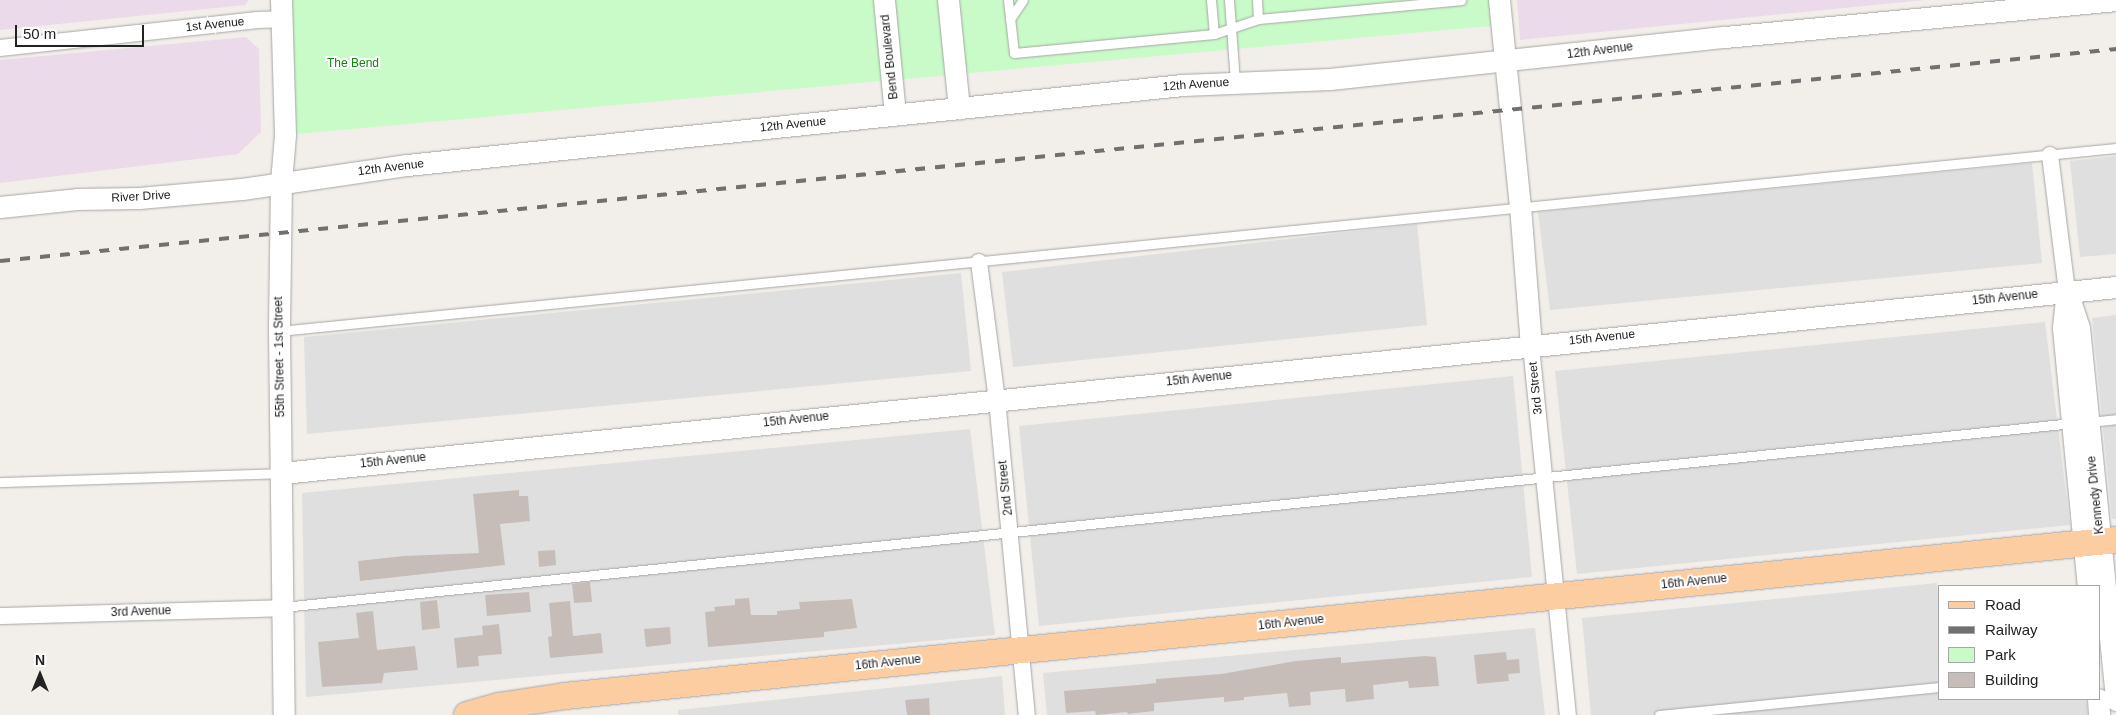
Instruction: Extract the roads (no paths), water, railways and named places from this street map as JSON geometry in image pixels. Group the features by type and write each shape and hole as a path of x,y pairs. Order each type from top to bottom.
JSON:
{"main road":[{"name":"16th Avenue","path":"467,715 499,706 565,696 2100,542"}],"street":[{"name":"Bend Boulevard","path":"884,0 895,114"},
{"path":"948,0 959,108"},
{"name":"3rd Street","path":"1498,0 1520,206 1531,346 1568,715"},
{"name":"12th Avenue","path":"281,182 406,165 1183,85 1330,79 1505,62 1724,37 2113,0"},
{"name":"1st Avenue","path":"0,48 257,20 281,10"},
{"name":"55th Street - 1st Street","path":"281,10 285,135 281,182 279,331 284,715"},
{"name":"Kennedy Drive","path":"2050,155 2067,291 2063,328 2081,423 2100,542 2115,669 2116,700"},
{"name":"River Drive","path":"0,207 242,189 281,182"},
{"name":"2nd Street","path":"979,262 997,400 1027,715"},
{"name":"15th Avenue","path":"282,472 2116,287"},
{"name":"Kennedy Drive","path":"2088,585 2100,542"},
{"name":"3rd Avenue","path":"0,616 282,608"},
{"path":"283,667 299,715"},
{"path":"2098,700 2099,715"}],"lane":[{"path":"1008,0 1014,53 1214,34 1232,26 1258,20 1390,4 1462,0"},
{"path":"1010,19 1023,0"},
{"path":"1211,0 1214,34"},
{"path":"1229,0 1235,82"},
{"path":"1257,0 1258,20"},
{"path":"279,331 2116,148"},
{"path":"282,608 1010,531 2116,419"},
{"path":"0,482 282,472"},
{"path":"1659,715 1938,687"}],"railway":[{"path":"0,261 2116,49"}],"park label":[{"name":"The Bend","path":"353,64"}]}
